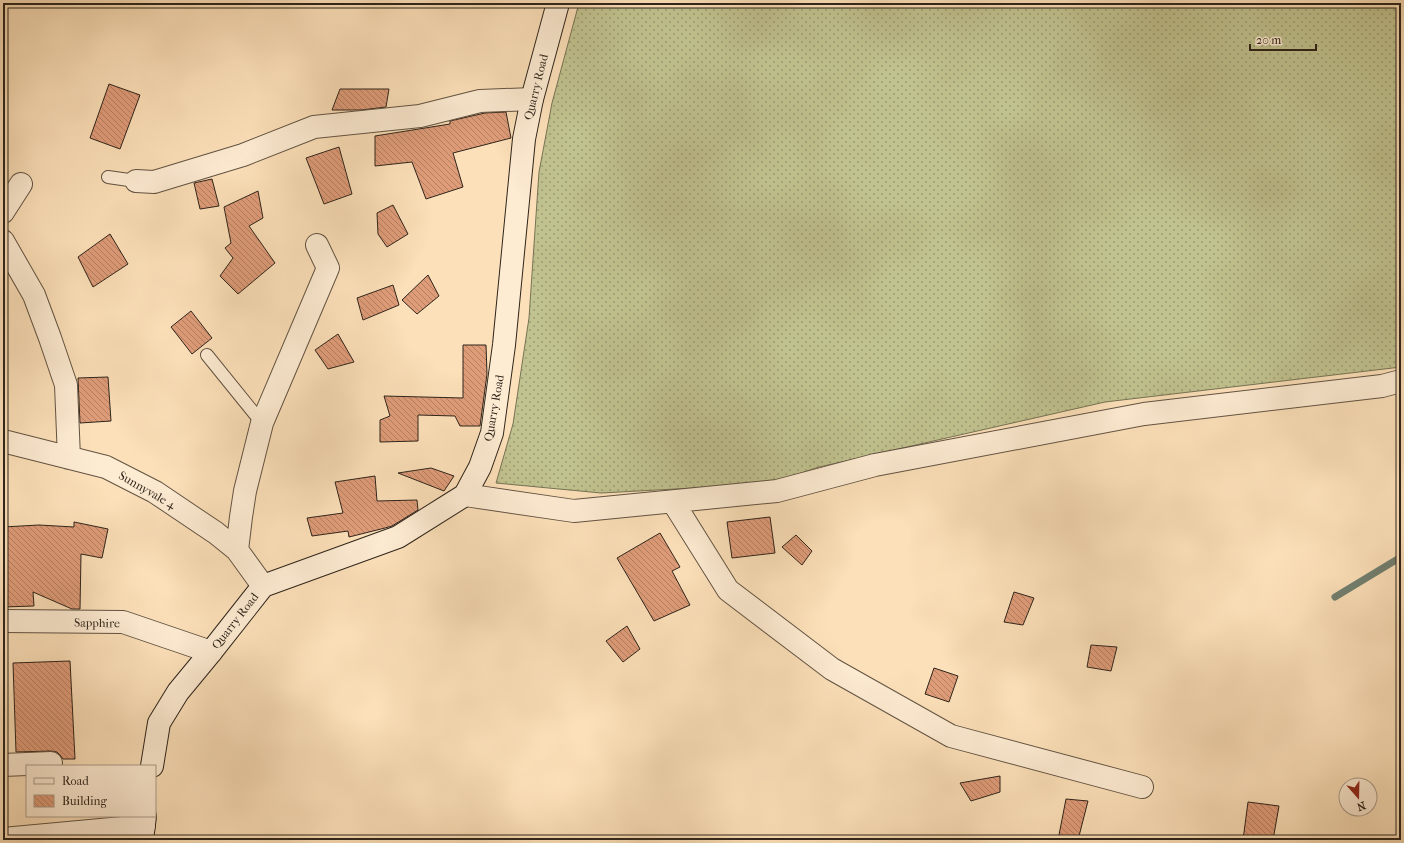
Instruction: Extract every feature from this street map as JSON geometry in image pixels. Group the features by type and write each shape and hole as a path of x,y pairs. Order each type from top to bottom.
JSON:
{"street":[{"name":"Quarry Road","path":"152,765 159,723 178,692 263,586 398,537 465,495 480,466 492,433 504,345 524,139 532,99 558,3"},
{"path":"136,181 154,182 221,162 314,127 420,116 480,101 532,99"},
{"path":"3,212 21,184"},
{"path":"3,241 34,295 66,385 69,458"},
{"path":"237,550 245,492 262,423 328,268 316,245"},
{"path":"465,495 574,511 777,491 875,465 1144,414 1382,386 1401,381"},
{"name":"Sunnyvale 4","path":"3,441 106,467 156,492 216,533 237,550 263,586"},
{"path":"673,502 728,590 832,668 951,736 1142,787"},
{"name":"Sapphire","path":"3,621 123,622 211,652"},
{"path":"3,765 51,763"},
{"path":"3,838 144,827"}],"lane":[{"path":"108,177 136,181"},
{"path":"207,355 262,423"}],"green space":[{"path":"579,3 1401,3 1401,367 1105,402 819,467 768,484 601,493 496,483 513,424 529,318 539,172 552,103"}],"building":[{"path":"109,84 140,95 120,149 90,138"},
{"path":"340,89 389,89 386,107 361,110 332,110"},
{"path":"506,112 511,138 453,153 463,187 426,199 412,162 375,166 375,136 450,124 450,121 485,113"},
{"path":"339,147 352,194 324,204 306,158"},
{"path":"212,179 219,206 200,209 194,183"},
{"path":"258,191 263,218 249,226 275,263 238,294 220,276 233,258 225,248 231,243 224,207"},
{"path":"393,205 408,234 387,247 378,234 377,213"},
{"path":"110,234 128,264 93,287 78,257"},
{"path":"428,275 439,296 417,314 402,300"},
{"path":"393,285 399,305 363,320 357,298"},
{"path":"191,311 212,338 192,354 171,327"},
{"path":"338,334 354,362 328,369 315,350"},
{"path":"463,345 486,345 487,374 480,426 460,426 455,416 418,415 418,441 380,442 380,420 390,416 384,396 463,398"},
{"path":"108,377 111,421 80,423 78,378"},
{"path":"431,468 454,476 444,491 398,473"},
{"path":"375,476 377,501 417,500 418,510 392,526 349,537 348,531 312,536 307,518 343,513 335,482"},
{"path":"770,517 775,553 732,558 727,522"},
{"path":"74,522 108,529 102,558 81,554 80,609 72,609 33,592 34,606 3,607 3,527 39,525 74,527"},
{"path":"660,533 680,567 672,571 690,605 654,621 617,558"},
{"path":"796,535 812,551 802,565 782,547"},
{"path":"1014,592 1034,598 1023,625 1004,622"},
{"path":"627,626 640,649 623,662 606,641"},
{"path":"1091,645 1117,647 1111,671 1087,667"},
{"path":"70,661 75,759 63,759 57,752 51,751 16,752 13,663"},
{"path":"934,668 958,676 949,702 925,694"},
{"path":"1000,776 1000,792 971,801 960,783"},
{"path":"1066,799 1088,801 1078,840 1058,840"},
{"path":"1248,802 1279,806 1273,840 1243,840"}],"waterway":[{"path":"1335,597 1401,557"}]}
